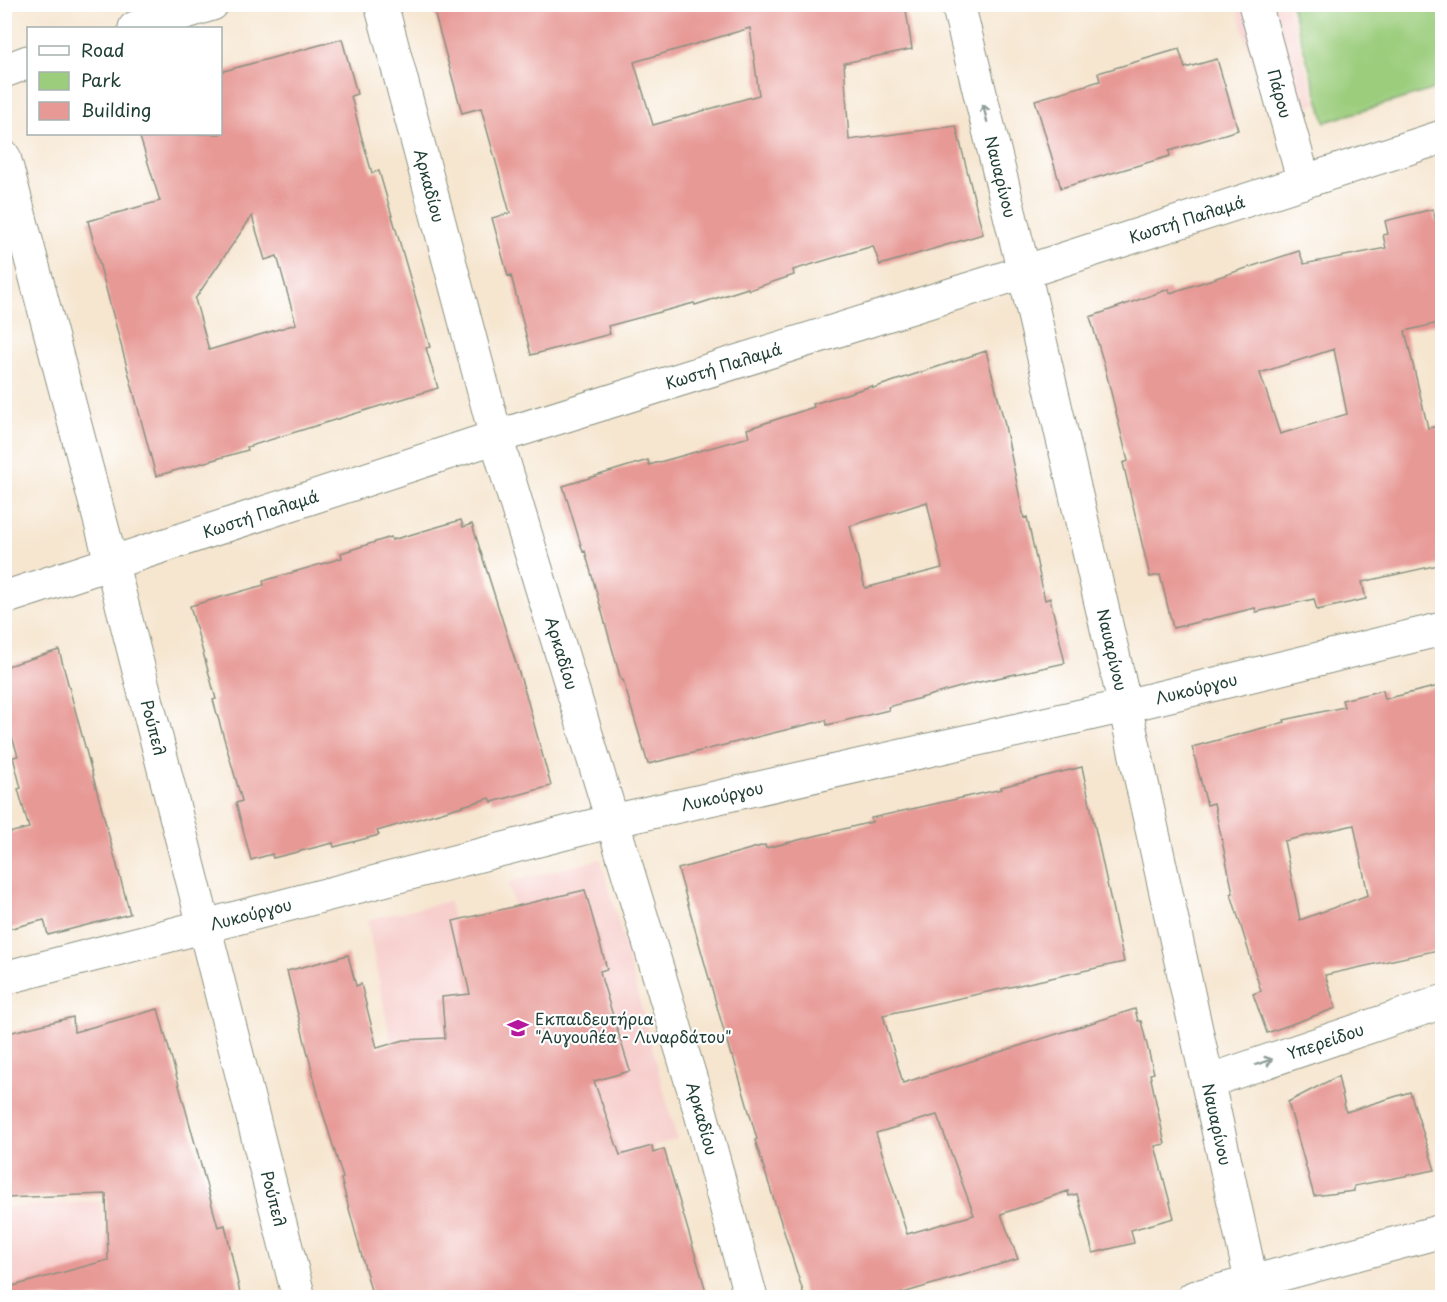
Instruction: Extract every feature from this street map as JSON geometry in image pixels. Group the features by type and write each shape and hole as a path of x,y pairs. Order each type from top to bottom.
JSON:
{"street":[{"path":"138,27 212,4"},
{"name":"Αρκαδίου","path":"381,4 496,437 700,1110 751,1298"},
{"name":"Ναυαρίνου","path":"958,4 1024,272 1125,706 1253,1289"},
{"name":"Πάρου","path":"1256,4 1304,182"},
{"path":"4,71 27,62"},
{"name":"Κωστή Παλαμά","path":"4,598 112,565 496,437 1024,272 1443,137"},
{"name":"Ρούπελ","path":"4,157 112,565 299,1298"},
{"name":"Λυκούργου","path":"4,978 612,821 1125,706 1443,629"},
{"name":"Υπερείδου","path":"1209,1081 1443,1002"},
{"path":"1193,1298 1253,1289 1443,1232"}],"shaded area":[{"path":"1236,5 1287,5 1316,104 1269,117"},
{"name":"Εκπαιδευτήρια \"Αυγουλέα - Λιναρδάτου\"","path":"601,859 677,1139 597,1162 395,1062 367,920 449,901 470,994 534,988 508,882"},
{"path":"100,1201 105,1236 132,1231 147,1297 5,1298 5,1208"}],"green space":[{"path":"1291,5 1442,5 1442,87 1325,122"}],"building":[{"path":"432,4 905,4 912,49 844,63 849,140 956,126 983,234 880,265 873,246 793,270 794,275 749,290 748,288 695,305 694,303 608,326 610,334 531,355 511,275 508,276 492,218 510,213 481,108 462,113","holes":["750,28 759,95 653,125 634,62"]},
{"path":"342,39 357,94 351,96 361,135 372,173 379,171 430,347 426,348 438,388 247,447 248,450 156,476 88,221 160,201 139,135 222,135 222,71","holes":["252,216 265,260 277,256 296,324 209,350 195,299"]},
{"path":"1179,49 1185,68 1217,59 1238,130 1169,151 1170,156 1061,188 1035,100 1100,81 1098,73"},
{"path":"1433,209 1436,222 1443,220 1443,322 1405,331 1428,428 1443,425 1443,564 1362,582 1366,599 1317,610 1314,599 1256,612 1255,608 1173,628 1160,575 1150,577 1123,463 1128,461 1090,317 1169,289 1170,293 1299,251 1304,264 1386,248 1383,235 1388,234 1385,221","holes":["1334,349 1347,414 1280,434 1260,373"]},
{"path":"986,351 1004,421 1024,518 1027,517 1045,600 1050,598 1065,663 975,683 888,707 889,710 827,725 826,720 648,764 623,680 621,680 585,551 583,552 563,486 648,460 649,465 749,437 747,429 814,407 813,404 872,386 873,388","holes":["927,502 942,568 865,588 850,526"]},
{"path":"461,520 463,527 472,524 526,695 551,786 492,802 490,798 377,831 379,835 334,847 333,843 273,858 272,854 251,860 236,803 242,801 213,700 216,699 190,606 264,585 263,581 342,558 341,553 391,537 392,540"},
{"path":"59,650 130,914 48,935 44,920 4,930 4,834 29,828 18,789 21,788 13,757 18,756 4,711 4,667"},
{"path":"1443,685 1443,949 1325,975 1336,1008 1267,1033 1253,994 1261,991 1231,894 1233,893 1214,803 1207,805 1192,747 1285,722 1284,720 1344,707 1342,700 1383,690 1385,699","holes":["1354,825 1368,895 1300,920 1284,841"]},
{"path":"1082,767 1124,962 883,1015 903,1083 1135,1009 1138,1021 1141,1021 1154,1073 1150,1074 1165,1144 1155,1146 1174,1218 1131,1230 1134,1243 1093,1253 1077,1194 1069,1196 1068,1191 1001,1214 1018,1259 886,1298 805,1298 755,1140 757,1139 678,869 765,845 766,848 872,822 871,818 1002,789 1001,787","holes":["937,1115 974,1215 907,1234 876,1133"]},
{"path":"585,890 607,969 600,971 602,980 630,1071 594,1081 620,1155 652,1146 653,1153 664,1149 708,1298 373,1298 287,971 348,955 356,986 361,984 377,1048 404,1040 445,1038 442,997 470,994 453,921"},
{"path":"158,1009 218,1227 225,1225 240,1293 212,1298 10,1298 9,1287 108,1260 106,1194 4,1198 4,1034 73,1017 74,1032"},
{"path":"1338,1076 1346,1112 1410,1092 1435,1170 1354,1186 1354,1191 1314,1196 1288,1102"}],"place":[{"name":"Εκπαιδευτήρια \"Αυγουλέα - Λιναρδάτου\"","path":"518,1028"}]}
